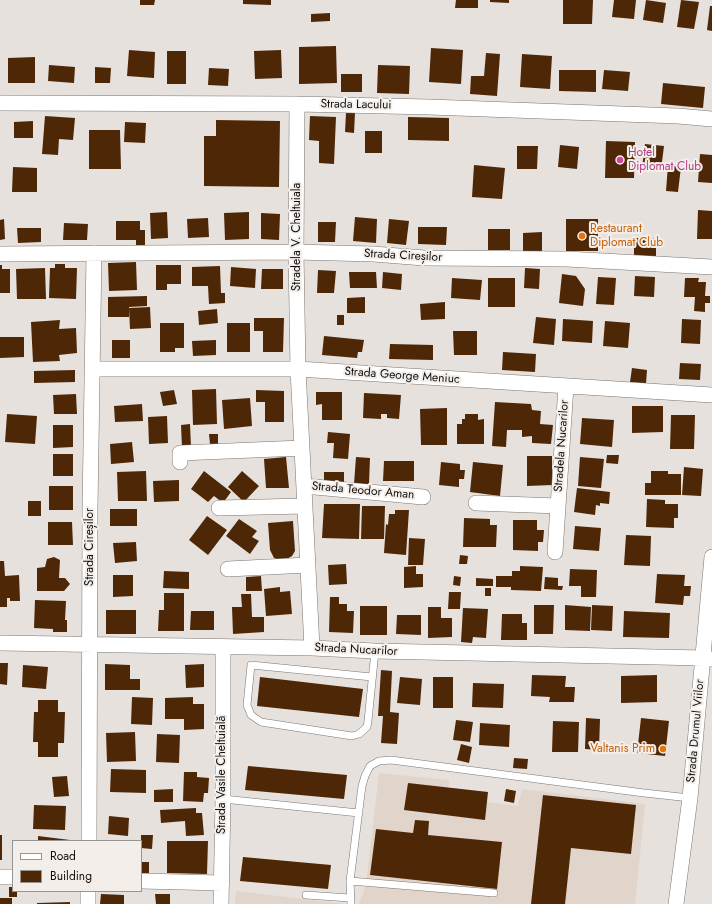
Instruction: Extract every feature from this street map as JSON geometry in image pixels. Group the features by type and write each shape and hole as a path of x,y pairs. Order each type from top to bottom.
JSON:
{"street":[{"name":"Strada Lacului","path":"0,103 297,104 429,107 678,116 712,119"},
{"name":"Stradela V. Cheltuiala","path":"297,104 296,252 298,369"},
{"name":"Strada Cireșilor","path":"0,254 296,252 373,254 424,258 567,259 712,267"},
{"name":"Strada Cireșilor","path":"89,840 94,253"},
{"name":"Strada George Meniuc","path":"92,369 298,369 712,395"},
{"path":"298,369 312,648"},
{"name":"Stradela Nucarilor","path":"555,552 566,386"},
{"path":"180,462 180,453 302,448"},
{"name":"Strada Teodor Aman","path":"304,486 423,497"},
{"name":"Stradela Nucarilor","path":"476,503 558,506"},
{"path":"219,508 305,506"},
{"name":"Strada Drumul Viilor","path":"676,904 707,659 712,557"},
{"path":"228,569 308,565"},
{"name":"Strada Nucarilor","path":"0,643 312,648 375,651 707,659"},
{"name":"Strada Vasile Cheltuială","path":"221,904 223,647"},
{"path":"0,877 12,877"},
{"path":"142,881 222,884"},
{"path":"88,892 88,904"}],"lane":[{"path":"372,677 251,665 247,705 251,716 261,722 352,736 359,734 366,727 372,677 375,651"},
{"path":"306,895 351,901 350,881 363,781 370,766 379,761 391,760 690,798"},
{"path":"223,800 359,813"},
{"path":"350,881 494,893"}],"shaded area":[{"path":"379,773 449,780 448,794 487,800 487,802 518,806 522,789 645,804 635,904 359,904 366,885"},
{"path":"236,891 345,904 235,904"}],"building":[{"path":"140,0 155,0 154,5 140,5"},
{"path":"243,0 271,0 271,5 243,4"},
{"path":"456,0 478,0 478,8 455,8"},
{"path":"490,0 509,0 509,3 490,2"},
{"path":"563,0 593,0 592,24 563,24"},
{"path":"614,0 636,0 634,19 612,17"},
{"path":"646,0 666,3 663,23 643,20"},
{"path":"681,0 699,2 694,29 677,27"},
{"path":"710,6 712,6 712,31 707,30"},
{"path":"330,13 330,21 311,22 311,14"},
{"path":"336,46 337,83 299,84 299,47"},
{"path":"431,48 463,50 461,84 429,82"},
{"path":"129,50 155,52 154,78 127,76"},
{"path":"281,50 282,78 255,79 254,51"},
{"path":"167,51 186,51 186,84 167,84"},
{"path":"486,53 500,54 497,96 470,94 471,76 484,76"},
{"path":"522,54 552,56 550,89 520,87"},
{"path":"35,57 35,83 8,83 8,58"},
{"path":"49,65 75,67 74,83 48,81"},
{"path":"378,65 410,66 409,94 377,93"},
{"path":"95,67 111,68 110,83 95,83"},
{"path":"209,68 229,69 228,86 208,85"},
{"path":"559,70 596,70 596,92 559,91"},
{"path":"604,70 630,72 628,91 602,89"},
{"path":"341,74 362,74 362,92 341,92"},
{"path":"663,83 705,87 703,108 661,104"},
{"path":"346,113 355,113 354,133 345,132"},
{"path":"45,116 75,118 73,140 59,139 58,155 42,154"},
{"path":"310,116 336,117 334,164 319,163 319,141 309,140"},
{"path":"408,117 449,118 449,141 408,140"},
{"path":"216,120 280,121 279,187 204,186 204,136 216,136"},
{"path":"33,121 33,138 14,138 14,122"},
{"path":"125,122 146,123 145,143 124,142"},
{"path":"89,130 120,130 121,169 89,169"},
{"path":"365,131 382,131 382,153 365,153"},
{"name":"Hotel Diplomat Club","path":"606,141 635,142 634,178 605,178"},
{"path":"645,144 664,146 661,170 642,168"},
{"path":"560,145 579,147 577,169 558,167"},
{"path":"517,146 538,146 537,169 517,169"},
{"path":"700,154 712,155 712,183 698,182"},
{"path":"474,165 505,168 502,199 472,197"},
{"path":"668,165 681,167 678,192 666,191"},
{"path":"13,167 37,168 37,192 12,192"},
{"path":"698,210 712,211 712,239 697,239"},
{"path":"167,212 168,238 151,239 150,213"},
{"path":"249,212 249,239 225,240 224,213"},
{"path":"261,213 280,214 279,240 261,239"},
{"path":"355,217 377,219 376,243 353,241"},
{"path":"208,218 209,237 188,238 187,219"},
{"path":"4,219 5,239 0,240 0,220"},
{"path":"389,219 409,221 406,245 387,243"},
{"path":"566,219 598,219 598,251 566,251"},
{"path":"116,221 140,221 140,230 145,230 145,245 136,245 136,240 116,240"},
{"path":"318,222 336,222 335,242 318,242"},
{"path":"64,223 88,224 87,240 63,240"},
{"path":"418,227 447,227 446,245 418,244"},
{"path":"17,228 41,228 41,242 18,243"},
{"path":"488,229 510,229 510,250 488,250"},
{"path":"542,232 542,251 523,251 523,233"},
{"path":"634,238 656,238 656,256 634,256"},
{"path":"136,262 137,290 109,291 108,263"},
{"path":"55,264 65,264 65,268 77,268 76,299 49,298 50,268 55,268"},
{"path":"0,265 2,265 2,269 10,269 10,293 0,293"},
{"path":"156,265 181,265 181,284 167,284 167,290 156,290"},
{"path":"220,266 221,293 225,293 225,303 209,304 208,286 192,286 192,267"},
{"path":"231,267 256,269 255,288 230,286"},
{"path":"45,268 46,299 17,299 16,269"},
{"path":"525,268 540,269 539,289 524,288"},
{"path":"262,269 283,269 283,289 261,289"},
{"path":"318,270 336,271 334,293 317,293"},
{"path":"349,272 376,272 377,288 350,288"},
{"path":"383,272 402,274 401,290 382,288"},
{"path":"562,274 576,276 585,289 583,306 559,303"},
{"path":"635,276 655,277 654,297 634,296"},
{"path":"598,277 616,278 614,305 596,304"},
{"path":"452,278 482,280 480,300 451,298"},
{"path":"488,278 515,278 515,307 488,307"},
{"path":"685,278 699,278 698,282 706,282 705,296 710,296 710,303 705,303 705,312 694,311 695,297 684,297"},
{"path":"147,296 147,306 129,307 129,317 108,317 108,297"},
{"path":"365,297 365,313 347,313 347,298"},
{"path":"445,302 445,319 421,320 420,304"},
{"path":"150,307 151,328 130,329 129,308"},
{"path":"217,309 218,323 199,325 198,311"},
{"path":"337,315 344,315 344,325 337,325"},
{"path":"536,317 556,319 554,345 533,343"},
{"path":"254,318 284,318 283,352 263,352 263,331 254,331"},
{"path":"563,319 593,321 592,343 562,341"},
{"path":"682,319 701,320 700,344 681,343"},
{"path":"60,320 59,329 76,328 77,353 59,355 60,361 33,362 31,322"},
{"path":"605,321 630,323 628,348 603,346"},
{"path":"160,323 184,323 184,348 175,348 175,352 160,352"},
{"path":"227,323 250,323 250,352 227,352"},
{"path":"453,331 477,331 477,355 454,355"},
{"path":"324,336 364,340 362,352 358,352 357,358 322,355"},
{"path":"0,337 24,337 24,357 0,358"},
{"path":"112,340 130,340 130,358 112,358"},
{"path":"216,340 216,355 193,356 192,341"},
{"path":"390,344 433,345 433,360 389,359"},
{"path":"503,352 536,354 535,372 502,370"},
{"path":"680,363 701,364 700,380 679,379"},
{"path":"632,368 647,370 646,384 630,382"},
{"path":"75,370 75,382 34,383 34,371"},
{"path":"216,389 217,424 193,425 192,390"},
{"path":"174,390 177,404 163,406 160,392"},
{"path":"256,390 284,391 284,422 265,422 265,402 256,402"},
{"path":"316,392 342,392 342,420 322,420 322,404 316,405"},
{"path":"364,393 401,395 399,419 387,418 387,414 381,414 381,419 363,418"},
{"path":"76,394 77,414 54,414 53,395"},
{"path":"250,398 252,426 224,429 222,400"},
{"path":"495,402 531,404 532,410 541,411 540,424 553,425 551,444 532,443 532,436 522,437 522,430 507,430 506,447 492,446"},
{"path":"142,404 143,421 115,422 114,406"},
{"path":"632,406 663,406 663,432 632,433"},
{"path":"447,408 447,445 421,445 420,409"},
{"path":"7,414 37,416 35,444 5,442"},
{"path":"465,414 478,414 478,420 484,419 484,444 457,444 457,424 462,424 462,419 465,419"},
{"path":"671,415 695,415 694,449 670,449"},
{"path":"167,416 168,443 149,444 148,417"},
{"path":"582,418 614,420 612,447 580,444"},
{"path":"190,424 191,447 182,448 181,425"},
{"path":"53,425 73,425 73,447 53,448"},
{"path":"328,432 350,434 348,459 333,458 334,443 327,443"},
{"path":"209,434 218,434 218,450 205,450 204,444 210,444"},
{"path":"132,442 134,462 111,464 110,444"},
{"path":"53,454 73,454 73,476 53,476"},
{"path":"607,455 619,455 618,464 606,463"},
{"path":"527,456 552,456 552,485 527,486"},
{"path":"286,457 289,488 266,488 264,459"},
{"path":"356,457 370,458 369,484 354,484"},
{"path":"580,457 604,459 601,488 578,486"},
{"path":"384,461 414,461 414,481 383,481"},
{"path":"441,462 460,464 460,470 465,470 464,479 459,479 459,487 439,485"},
{"path":"473,462 503,465 500,496 470,492"},
{"path":"684,467 703,469 701,496 682,495"},
{"path":"146,471 147,501 118,501 117,472"},
{"path":"204,471 231,492 223,503 214,496 208,502 191,489"},
{"path":"242,471 259,486 244,502 228,487"},
{"path":"651,471 668,471 668,474 681,474 681,495 645,495 645,483 651,483"},
{"path":"324,472 344,472 344,483 324,484"},
{"path":"179,480 179,501 154,502 153,481"},
{"path":"49,486 73,486 73,510 49,510"},
{"path":"577,488 610,492 609,504 600,503 600,506 596,505 595,515 574,512"},
{"path":"647,499 665,500 665,504 678,504 678,518 674,518 674,528 646,527"},
{"path":"28,501 41,501 41,516 28,516"},
{"path":"324,504 360,504 359,539 322,538"},
{"path":"362,506 385,506 384,539 361,539"},
{"path":"110,509 137,509 137,526 110,526"},
{"path":"395,510 409,510 406,555 384,553 386,524 388,525 389,514 395,514"},
{"path":"207,516 227,530 208,555 189,540"},
{"path":"464,518 490,519 490,525 497,525 496,547 463,547"},
{"path":"239,519 257,531 252,537 259,541 250,554 226,536"},
{"path":"513,520 537,520 537,530 544,530 543,542 538,542 538,551 513,550"},
{"path":"293,521 295,551 292,556 287,559 279,560 274,558 270,550 268,523"},
{"path":"48,522 72,522 73,545 48,545"},
{"path":"575,526 601,528 599,551 573,549"},
{"path":"626,535 651,536 650,566 624,565"},
{"path":"409,538 425,539 423,565 408,565"},
{"path":"136,542 137,561 115,563 113,543"},
{"path":"460,555 468,556 467,564 459,564"},
{"path":"54,557 60,560 59,578 65,578 70,584 64,591 37,591 37,568 45,567 47,559"},
{"path":"0,561 4,561 5,576 19,575 20,601 10,601 10,598 7,598 7,607 0,607"},
{"path":"346,564 347,584 329,585 328,565"},
{"path":"416,566 416,574 423,574 423,587 404,588 404,567"},
{"path":"520,566 543,567 541,591 511,590 511,587 496,587 496,576 512,576 512,571 520,571"},
{"path":"570,569 597,570 596,597 581,597 581,586 569,586"},
{"path":"164,571 189,572 189,589 163,588"},
{"path":"657,574 685,575 684,586 691,586 690,596 684,596 683,605 655,603"},
{"path":"113,575 133,575 133,596 113,597"},
{"path":"261,576 262,591 246,591 246,577"},
{"path":"454,576 461,577 460,586 453,585"},
{"path":"545,577 558,578 558,586 563,586 562,590 544,589"},
{"path":"476,578 493,579 493,586 476,586"},
{"path":"280,587 280,592 290,591 292,614 266,616 264,589"},
{"path":"485,588 491,588 491,596 485,596"},
{"path":"449,592 461,592 460,609 448,609"},
{"path":"164,593 184,593 184,631 158,631 159,610 164,610"},
{"path":"241,594 251,594 252,617 264,617 264,632 233,634 232,607 242,607"},
{"path":"330,597 339,597 339,604 347,604 347,611 354,611 353,633 329,632"},
{"path":"35,600 66,601 65,620 67,620 67,632 53,632 53,629 34,628"},
{"path":"534,605 554,605 553,634 534,634"},
{"path":"565,605 591,607 590,631 565,630"},
{"path":"592,605 613,606 612,631 591,630"},
{"path":"360,606 387,606 387,635 360,635"},
{"path":"428,607 441,607 441,618 452,618 452,637 428,638"},
{"path":"463,608 488,609 486,638 473,637 472,643 461,642"},
{"path":"106,610 136,610 136,634 106,634"},
{"path":"191,611 214,611 214,630 190,630"},
{"path":"624,611 670,613 669,638 623,637"},
{"path":"502,614 522,614 522,623 527,623 527,640 501,640"},
{"path":"397,615 421,615 421,635 396,634"},
{"path":"0,663 8,663 7,685 0,684"},
{"path":"105,664 130,665 130,679 140,679 140,690 105,690"},
{"path":"204,664 204,687 186,688 185,665"},
{"path":"23,665 48,667 46,689 22,687"},
{"path":"381,670 392,671 390,712 399,713 397,744 381,743 383,716 378,716"},
{"path":"532,675 566,676 565,687 575,687 574,702 549,702 550,697 531,696"},
{"path":"657,675 657,702 621,703 621,676"},
{"path":"260,677 363,689 359,717 257,706"},
{"path":"400,677 422,679 420,705 397,703"},
{"path":"433,677 453,677 453,708 433,708"},
{"path":"473,683 504,684 503,708 472,707"},
{"path":"132,697 153,698 152,725 131,724"},
{"path":"193,697 193,704 204,704 204,729 184,730 184,719 165,719 165,698"},
{"path":"38,700 58,700 58,712 65,712 64,743 58,743 58,757 38,757 38,742 33,742 34,712 38,712"},
{"path":"586,718 600,719 599,750 585,749"},
{"path":"641,718 669,721 665,756 637,753"},
{"path":"456,720 473,722 470,742 453,740"},
{"path":"553,721 579,722 578,752 552,752"},
{"path":"480,723 510,725 509,747 479,745"},
{"path":"135,732 136,761 107,762 106,733"},
{"path":"157,734 180,735 179,763 156,762"},
{"path":"461,744 472,747 469,763 457,760"},
{"path":"514,758 528,759 527,769 513,768"},
{"path":"248,766 347,775 344,799 245,790"},
{"path":"111,769 146,770 146,793 110,792"},
{"path":"184,772 197,772 197,777 209,778 208,793 204,793 203,802 183,801"},
{"path":"67,776 69,796 54,797 52,777"},
{"path":"408,783 488,792 485,820 404,810"},
{"path":"173,789 173,802 154,802 154,790"},
{"path":"506,789 516,791 514,803 504,801"},
{"path":"543,795 636,805 631,854 571,848 565,904 531,904"},
{"path":"34,805 66,806 65,830 33,829"},
{"path":"196,808 196,813 202,813 204,835 186,836 185,821 161,823 160,810"},
{"path":"109,816 129,818 128,836 108,834"},
{"path":"415,820 429,821 428,835 502,842 497,889 370,875 376,829 413,833"},
{"path":"0,835 2,835 2,860 0,860"},
{"path":"141,835 153,835 152,849 142,848"},
{"path":"38,836 70,840 38,840"},
{"path":"167,841 208,841 207,874 167,873"},
{"path":"243,857 331,865 328,889 240,881"},
{"path":"142,862 149,862 149,873 142,873"},
{"path":"9,887 12,887 12,892 17,892 17,897 9,897"},
{"path":"101,894 124,895 124,904 100,904"},
{"path":"155,894 170,894 170,904 156,904"},
{"path":"0,898 12,898 12,904 0,904"},
{"path":"70,902 70,904 37,904 37,903"}],"place":[{"name":"Hotel Diplomat Club","path":"620,160"},
{"name":"Restaurant Diplomat Club","path":"582,236"},
{"name":"Valtanis Prim","path":"663,749"}]}
